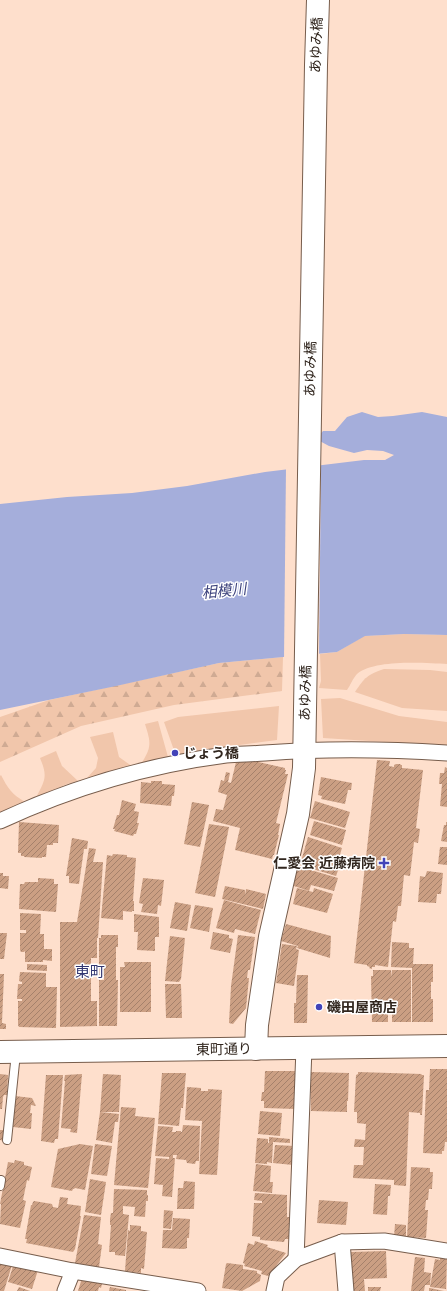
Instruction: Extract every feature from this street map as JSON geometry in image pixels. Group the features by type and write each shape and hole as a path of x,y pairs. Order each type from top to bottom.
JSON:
{"street":[{"name":"あゆみ橋","path":"256,1049 257,1025 270,937 298,814 302,782 304,744 318,0"},
{"path":"0,821 96,784 164,766 226,755 304,744 447,753"},
{"name":"東町通り","path":"8,1052 447,1046"},
{"path":"296,1259 304,1048"},
{"path":"274,1291 277,1278 296,1259 342,1242 384,1241 447,1251"},
{"path":"342,1242 346,1291"},
{"path":"0,1256 73,1271 198,1291"},
{"path":"65,1291 73,1271"}],"lane":[{"path":"7,1140 8,1052"}],"green space":[{"path":"404,634 447,635 447,664 400,663 376,666 365,669 357,674 347,690 319,688 321,681 320,654 337,652 364,636"},
{"path":"283,657 282,691 174,705 81,726 0,762 0,717 49,700 219,663"},
{"path":"384,669 447,672 447,711 402,708 355,692 367,677"},
{"path":"340,698 399,716 447,722 447,746 323,738 321,699"},
{"path":"279,706 277,740 224,747 176,756 164,722 178,717"},
{"path":"158,721 168,757 141,764 149,749 149,741 145,724"},
{"path":"113,732 119,757 133,767 87,778 96,768 98,758 90,737"},
{"path":"56,751 62,766 78,781 67,784 36,798 42,787 45,774 40,758"},
{"path":"1,775 11,791 25,802 0,813 0,776"}],"water":[{"name":"相模川","path":"362,412 378,417 422,412 447,417 447,635 404,634 365,636 337,652 219,663 0,710 0,504 67,497 132,493 187,486 265,472 364,460 385,460 394,455 383,451 367,450 354,453 329,446 316,439 323,431 335,431 347,417"}],"pier":[{"path":"321,463 319,656 284,659 286,468"}],"building":[{"path":"245,759 285,768 285,774 288,774 276,823 280,824 279,835 272,859 235,850 240,828 213,821 216,809 223,810 227,795 218,792 221,780 224,781 226,772 230,773 228,782 231,783 236,762 240,762 241,760"},
{"path":"377,760 390,761 389,766 394,767 396,764 401,764 400,765 402,765 402,768 423,770 416,828 420,829 418,843 414,842 410,876 404,875 401,906 398,906 396,922 393,921 388,967 375,965 372,969 367,965 354,963"},
{"path":"445,767 447,768 447,807 440,806 442,784 439,784 440,773 444,773"},
{"path":"321,777 352,783 351,790 348,790 345,804 321,799 322,796 318,795"},
{"path":"151,781 162,781 162,784 175,785 171,806 140,803 141,782 151,783"},
{"path":"122,800 136,804 134,811 139,812 137,823 139,823 136,834 133,836 114,831 115,829 113,829 117,815 119,815"},
{"path":"315,801 350,812 345,828 310,818"},
{"path":"192,802 209,805 200,847 184,844"},
{"path":"314,821 346,830 342,845 310,835"},
{"path":"19,822 59,825 58,843 47,845 46,857 21,856 21,853 18,853"},
{"path":"447,822 447,842 441,841"},
{"path":"209,824 229,827 215,897 195,893"},
{"path":"308,837 342,848 337,864 340,865 336,876 300,865"},
{"path":"72,838 88,841 87,849 84,849 79,884 69,883 69,876 66,876"},
{"path":"440,847 447,847 447,865 438,864"},
{"path":"89,848 96,849 93,862 103,862 97,938 97,958 91,958 91,1001 97,1001 97,1026 60,1027 60,922 77,922"},
{"path":"113,854 127,855 127,857 136,858 133,901 134,911 123,911 123,920 101,918 107,855 112,856"},
{"path":"297,866 338,878 334,891 311,885 309,891 291,885"},
{"path":"427,871 443,873 441,894 437,894 436,903 418,902 420,876 425,877"},
{"path":"0,873 3,873 3,876 9,876 8,889 0,888"},
{"path":"38,878 54,879 54,884 58,884 56,912 19,909 20,884 24,884 25,882 38,882"},
{"path":"143,878 164,880 161,906 158,905 157,914 141,912 143,904 139,903"},
{"path":"225,886 245,890 245,895 246,889 266,894 263,909 222,899"},
{"path":"297,888 313,892 314,888 333,894 327,913 293,904"},
{"path":"224,900 261,910 255,934 235,929 234,933 216,928"},
{"path":"175,902 191,905 187,931 170,928"},
{"path":"195,905 213,908 209,932 190,928"},
{"path":"20,913 41,914 40,934 44,934 44,949 52,949 52,961 43,960 43,962 25,962 25,951 21,952 20,950 20,933 26,933 26,930 20,930"},
{"path":"134,914 159,917 159,937 155,937 155,951 137,950 138,932 134,932"},
{"path":"286,924 331,936 330,958 297,948 298,946 281,941"},
{"path":"213,932 229,935 229,938 233,939 230,953 210,949"},
{"path":"0,933 7,933 4,959 0,959"},
{"path":"101,935 118,935 118,947 116,947 116,980 118,980 117,1026 99,1026 99,980 104,980 104,975 99,975 99,938 101,938"},
{"path":"238,935 255,937 250,970 248,970 247,978 249,978 246,1008 233,1024 229,1023 231,986"},
{"path":"170,936 185,938 181,979 179,982 165,981"},
{"path":"392,942 409,943 409,948 414,948 413,964 433,964 431,999 433,999 433,1022 412,1022 412,968 391,967"},
{"path":"282,944 297,946 296,949 299,950 294,986 276,983"},
{"path":"124,962 151,962 151,1012 120,1012 120,967 125,967"},
{"path":"27,964 47,965 47,971 27,970"},
{"path":"373,970 391,970 391,977 392,970 411,970 411,1022 392,1022 391,999 391,1001 388,1001 388,1022 372,1022 371,976 373,976"},
{"path":"20,972 46,973 46,987 57,987 56,1028 19,1027 18,1001 22,1001 22,999 17,999 18,984 22,984 22,982 19,981"},
{"path":"0,974 4,974 2,1023 6,1024 6,1029 0,1029"},
{"path":"297,975 308,975 307,1023 294,1023 294,1003 296,1003"},
{"path":"165,984 181,984 182,1018 166,1018"},
{"path":"430,1069 447,1069 447,1142 445,1142 444,1151 442,1151 442,1154 423,1153 426,1090 429,1090"},
{"path":"265,1071 295,1071 297,1073 296,1109 264,1108 264,1101 261,1101 262,1092 264,1092"},
{"path":"311,1072 349,1073 347,1112 311,1111"},
{"path":"358,1072 424,1075 422,1115 420,1115 420,1113 409,1112 406,1186 394,1185 394,1180 353,1178 354,1165 363,1165 364,1147 354,1147 355,1139 365,1140 366,1124 357,1123 357,1112 354,1112 356,1075"},
{"path":"162,1073 186,1073 183,1108 181,1108 179,1126 158,1124"},
{"path":"0,1074 8,1075 7,1095 4,1095 3,1097 2,1109 0,1109"},
{"path":"82,1074 77,1133 70,1132 71,1129 61,1128 65,1075"},
{"path":"103,1074 121,1075 119,1112 100,1112"},
{"path":"46,1075 63,1075 58,1139 55,1139 54,1143 41,1141"},
{"path":"187,1087 201,1088 201,1091 208,1091 208,1089 222,1090 217,1175 199,1174 202,1121 185,1120"},
{"path":"15,1096 32,1098 36,1106 31,1105 31,1129 13,1127"},
{"path":"121,1107 136,1108 135,1116 155,1118 148,1188 114,1185"},
{"path":"260,1111 282,1113 280,1136 258,1134"},
{"path":"100,1112 119,1114 118,1122 115,1122 112,1143 96,1140"},
{"path":"183,1125 200,1126 199,1161 196,1161 195,1164 187,1163 186,1160 176,1159 177,1155 173,1155 173,1158 175,1158 172,1197 162,1196 163,1185 154,1184 156,1158 169,1159 169,1157 155,1156 158,1126 173,1127 172,1132 182,1132"},
{"path":"0,1130 5,1130 4,1141 0,1140"},
{"path":"269,1137 290,1139 290,1143 273,1142 272,1163 255,1163 257,1138 268,1139 269,1143"},
{"path":"80,1144 93,1146 85,1190 75,1188 72,1191 51,1187 58,1149"},
{"path":"95,1144 112,1146 107,1176 91,1174"},
{"path":"275,1145 294,1146 293,1165 273,1163"},
{"path":"15,1160 24,1162 24,1165 32,1167 29,1181 27,1180 23,1200 26,1201 20,1228 0,1224 0,1204 8,1162 14,1163"},
{"path":"256,1164 271,1166 270,1182 273,1182 272,1193 253,1191"},
{"path":"411,1167 430,1168 430,1172 433,1172 432,1189 429,1189 428,1200 426,1200 425,1210 428,1210 426,1238 407,1237"},
{"path":"90,1179 106,1182 101,1215 85,1212"},
{"path":"184,1181 195,1182 194,1209 177,1209 178,1188 183,1188"},
{"path":"375,1184 391,1185 390,1196 388,1196 387,1215 373,1214"},
{"path":"114,1189 147,1190 148,1195 145,1217 134,1216 135,1207 123,1206 123,1214 129,1215 125,1256 115,1255 115,1252 109,1252 110,1219 111,1213 113,1213"},
{"path":"255,1193 287,1195 287,1217 293,1217 291,1239 285,1239 284,1242 260,1240 260,1237 252,1236 254,1203 262,1203 262,1201 254,1200"},
{"path":"60,1197 68,1198 67,1204 81,1206 81,1216 75,1249 73,1252 26,1243 27,1239 25,1239 31,1205 33,1202 52,1204 53,1207 58,1208"},
{"path":"319,1200 348,1202 346,1225 317,1223"},
{"path":"164,1210 173,1211 171,1229 163,1228"},
{"path":"84,1215 101,1217 98,1244 102,1245 99,1267 75,1263"},
{"path":"173,1218 190,1219 187,1248 162,1248 163,1230 172,1230"},
{"path":"395,1224 406,1225 406,1237 394,1237"},
{"path":"130,1225 141,1226 141,1231 147,1232 144,1269 141,1268 141,1273 125,1271 128,1230 130,1231"},
{"path":"255,1241 268,1245 267,1247 286,1253 273,1270 272,1277 261,1274 262,1271 244,1266 245,1264 243,1263 248,1243 254,1245"},
{"path":"386,1251 387,1278 364,1279 365,1291 351,1291 350,1252"},
{"path":"415,1257 425,1258 424,1272 431,1273 430,1285 425,1285 424,1291 411,1291"},
{"path":"440,1257 447,1258 446,1289 430,1287 435,1259 440,1260"},
{"path":"0,1262 12,1265 4,1291 0,1291"},
{"path":"14,1263 38,1270 32,1289 8,1282"},
{"path":"227,1263 243,1265 243,1269 257,1271 257,1273 261,1275 260,1281 242,1291 222,1288"},
{"path":"82,1278 102,1284 101,1288 99,1287 98,1291 78,1291"},
{"path":"19,1287 30,1291 17,1291"},
{"path":"110,1287 126,1290 126,1291 109,1291"},
{"path":"368,1287 381,1287 380,1291 368,1291"},
{"path":"430,1288 444,1291 429,1291"}],"place":[{"name":"じょう橋","path":"175,753"},
{"name":"仁愛会 近藤病院","path":"384,863"},
{"name":"磯田屋商店","path":"319,1007"}],"district":[{"name":"東町","path":"90,972"}]}
